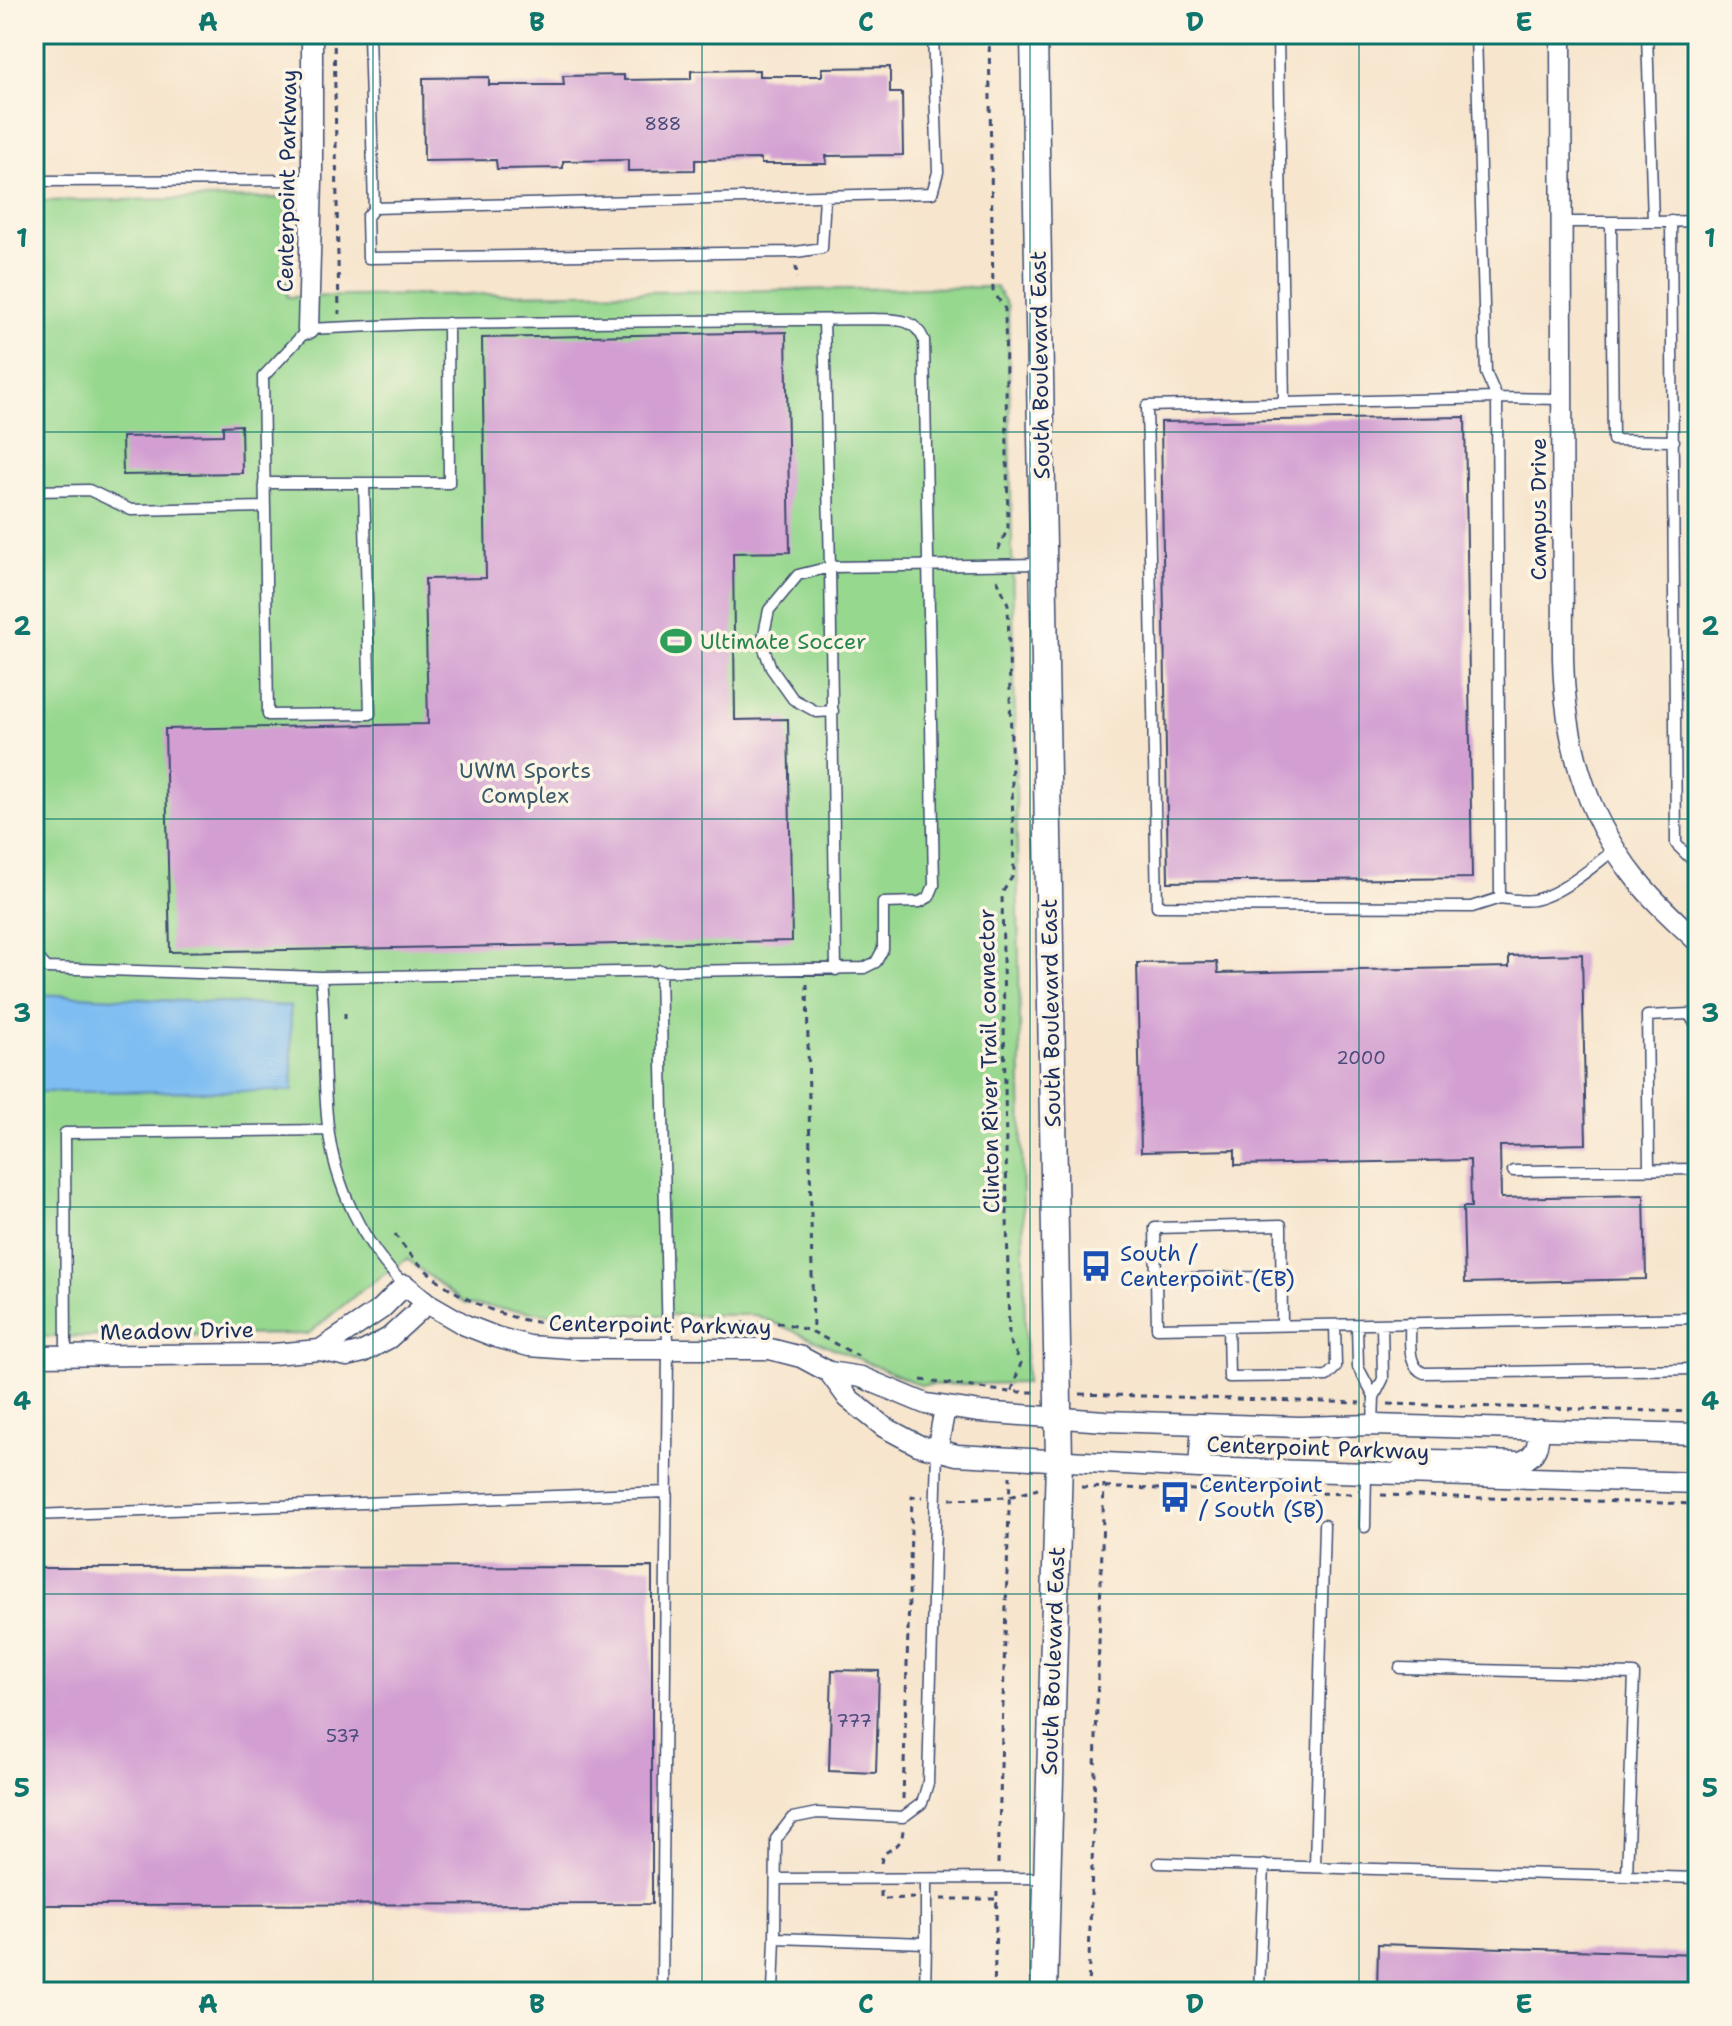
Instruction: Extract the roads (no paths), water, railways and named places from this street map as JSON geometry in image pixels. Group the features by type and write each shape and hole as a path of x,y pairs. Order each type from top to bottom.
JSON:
{"street":[{"name":"Centerpoint Parkway","path":"308,329 312,34"},
{"name":"South Boulevard East","path":"1034,34 1059,1461 1044,1992"},
{"name":"Campus Drive","path":"1561,34 1563,658 1567,725 1584,790 1615,849 1651,896 1698,942"},
{"name":"Centerpoint Parkway","path":"405,1285 427,1303 475,1329 529,1346 570,1349 770,1349 801,1357 829,1372 861,1377 900,1395 945,1408 1105,1421 1698,1434"},
{"name":"Meadow Drive","path":"320,1350 381,1309 405,1285"},
{"name":"Meadow Drive","path":"34,1356 273,1354 320,1350 347,1356 371,1349 389,1338 427,1303"},
{"name":"Centerpoint Parkway","path":"829,1372 848,1398 884,1427 937,1451 978,1458 1698,1483"},
{"path":"937,1451 945,1408"},
{"path":"1199,1468 1202,1424"},
{"path":"1374,1474 1431,1460 1521,1462 1533,1457 1538,1446 1539,1429"}],"lane":[{"path":"369,34 374,208 367,217 368,258 796,252 822,248 825,196"},
{"path":"374,208 932,193 938,172 933,34"},
{"path":"1278,34 1284,403"},
{"path":"1476,34 1486,373 1497,398 1500,898"},
{"path":"1647,34 1653,222"},
{"path":"34,181 312,180"},
{"path":"1671,221 1676,844 1698,866"},
{"path":"1561,222 1698,221"},
{"path":"1611,222 1613,440 1674,441"},
{"path":"824,320 836,970"},
{"path":"34,954 47,968 321,977 836,970 864,968 876,962 883,949 883,903 920,902 929,897 934,885 924,340 920,329 912,322 448,323 308,329 263,377 268,715 370,714 364,483"},
{"path":"264,483 449,483 448,323"},
{"path":"1562,399 1147,406 1157,906 1472,907 1500,898 1533,900 1550,894 1589,870 1615,849"},
{"path":"34,491 89,490 131,510 265,507"},
{"path":"833,711 817,712 793,699 771,668 762,643 769,610 798,575 830,567 1043,564"},
{"path":"458,1992 662,1989 668,1348 660,970"},
{"path":"321,977 326,1023 328,1130 332,1153 365,1235 391,1272 405,1285"},
{"path":"1649,1169 1647,1016 1689,1014 1694,1019 1697,1027 1698,1136"},
{"path":"66,1356 65,1133 328,1130"},
{"path":"1513,1171 1698,1169"},
{"path":"1282,1325 1281,1225 1155,1228 1157,1328 1698,1318"},
{"path":"1156,1278 1282,1277"},
{"path":"1410,1323 1412,1364 1424,1373 1698,1369"},
{"path":"1373,1425 1374,1397 1383,1379 1382,1324"},
{"path":"1228,1327 1229,1377 1327,1376 1336,1367 1335,1325"},
{"path":"1357,1325 1358,1367 1374,1397"},
{"path":"773,1992 776,1839 792,1818 817,1813 903,1817 922,1803 928,1783 937,1451"},
{"path":"1365,1527 1374,1474"},
{"path":"34,1515 667,1492"},
{"path":"1315,1866 1324,1525"},
{"path":"1400,1668 1634,1674 1627,1876"},
{"path":"1159,1863 1698,1878"},
{"path":"1259,1992 1264,1865"},
{"path":"776,1879 1047,1878"},
{"path":"925,1992 926,1880"},
{"path":"775,1938 926,1943"}],"water":[{"path":"34,994 290,1006 293,1091 34,1092"}],"place":[{"name":"Ultimate Soccer","path":"676,641"},
{"name":"South / Centerpoint (EB)","path":"1096,1266"},
{"name":"Centerpoint / South (SB)","path":"1175,1497"}],"park label":[{"name":"UWM Sports Complex","path":"525,782"}]}
